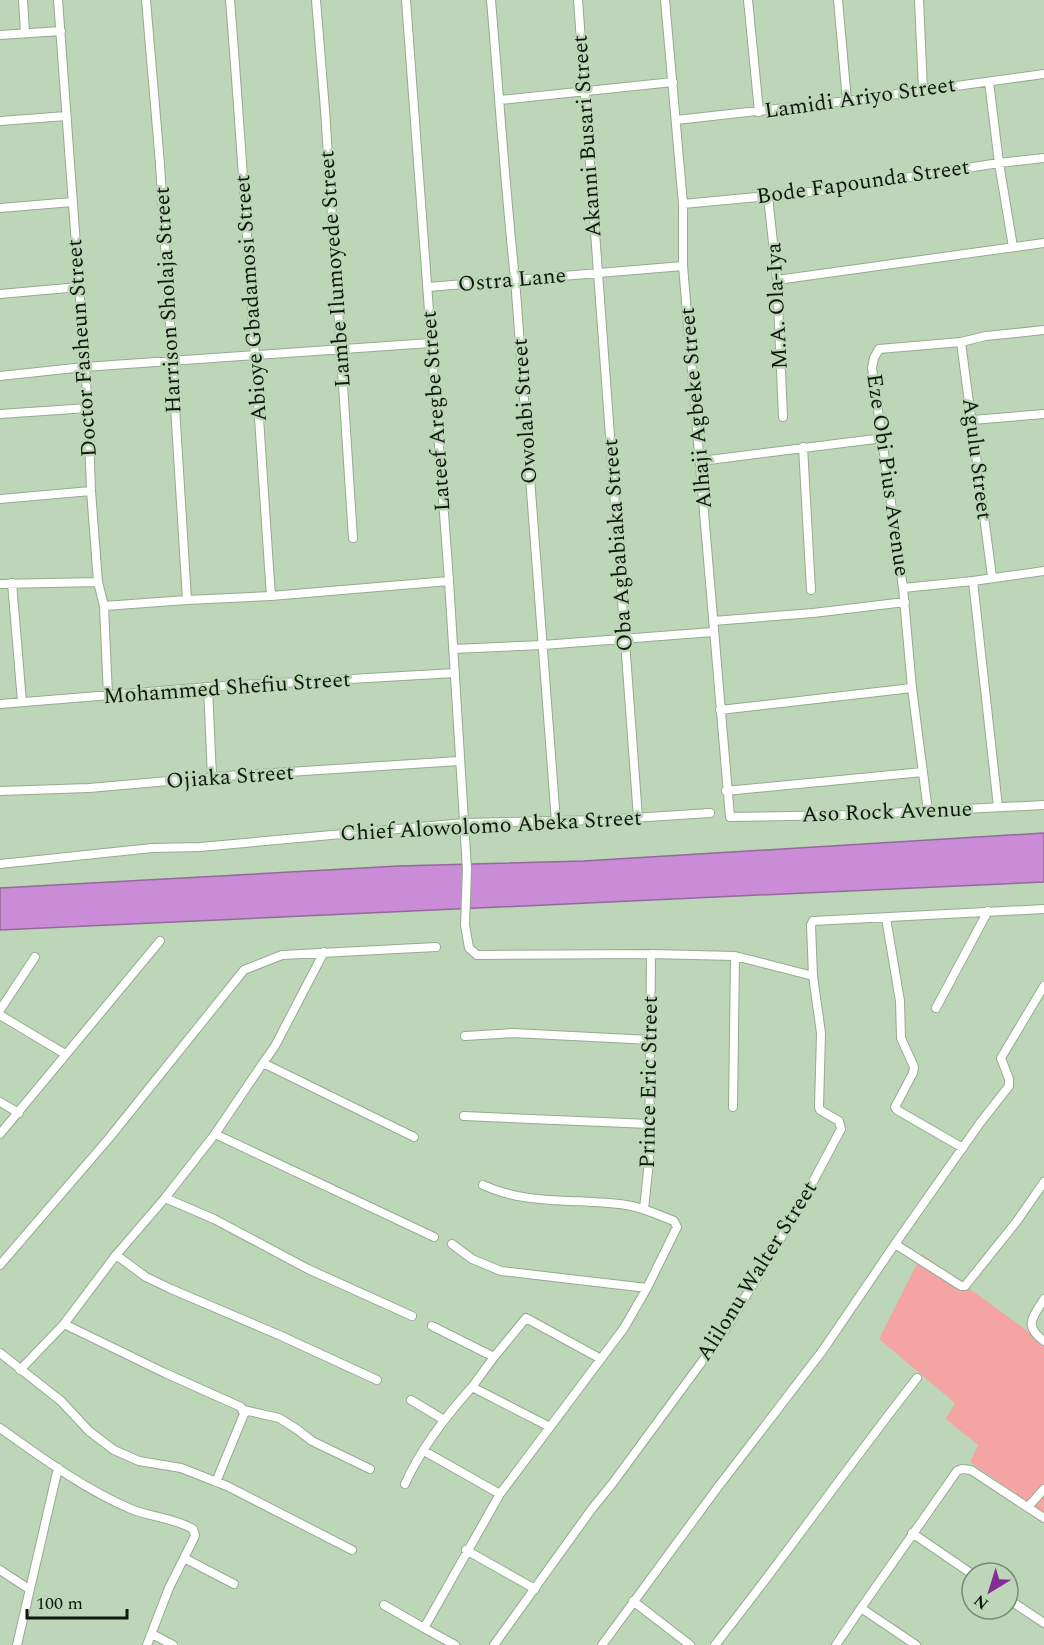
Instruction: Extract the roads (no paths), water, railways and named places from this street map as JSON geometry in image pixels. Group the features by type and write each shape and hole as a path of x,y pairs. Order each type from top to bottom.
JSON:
{"street":[{"path":"23,0 25,33"},
{"name":"Doctor Fasheun Street","path":"58,0 88,408 98,582 105,606 108,696"},
{"name":"Harrison Sholaja Street","path":"146,0 160,164 187,600"},
{"name":"Abioye Gbadamosi Street","path":"230,0 248,229 254,356 271,596"},
{"name":"Lambe Ilumoyede Street","path":"316,0 352,538"},
{"name":"Lateef Aregbe Street","path":"406,0 449,581 467,869 465,925 469,948 477,955 651,954"},
{"name":"Owolabi Street","path":"490,0 500,100 505,190 515,279 556,822"},
{"name":"Akanni Busari Street","path":"578,0 597,273"},
{"name":"Alhaji Agbeke Street","path":"665,0 682,204 683,266 730,817"},
{"path":"748,0 759,112"},
{"path":"838,0 847,101"},
{"path":"919,0 923,89"},
{"path":"0,35 61,31"},
{"name":"Lamidi Ariyo Street","path":"676,120 759,112 1044,74"},
{"path":"500,100 673,82"},
{"path":"989,82 1012,247"},
{"path":"0,121 66,116"},
{"name":"Bode Fapounda Street","path":"682,204 821,192 999,162 1044,158"},
{"name":"M.A. Ola-Iya","path":"768,196 777,280 783,417"},
{"path":"0,208 72,202"},
{"path":"777,280 1044,243"},
{"name":"Ostra Lane","path":"428,287 683,266"},
{"name":"Oba Agbabiaka Street","path":"597,273 638,818"},
{"path":"0,294 79,287"},
{"name":"Eze Obi Pius Avenue","path":"928,811 912,688 905,602 872,368 874,358 879,349 962,342 986,336 1044,330"},
{"name":"Agulu Street","path":"962,342 992,577"},
{"path":"0,376 84,367 430,344"},
{"path":"0,414 88,408"},
{"path":"972,420 1044,414"},
{"path":"701,461 883,438"},
{"path":"803,447 812,590"},
{"path":"0,499 91,491"},
{"path":"903,588 1044,571"},
{"path":"105,606 271,596 449,581"},
{"path":"974,581 998,807"},
{"path":"0,584 98,582"},
{"path":"12,584 22,702"},
{"path":"713,621 813,613 905,602"},
{"path":"453,649 543,645 713,632"},
{"name":"Mohammed Shefiu Street","path":"0,704 208,687 455,673"},
{"path":"208,687 212,777"},
{"path":"720,710 912,688"},
{"name":"Ojiaka Street","path":"0,791 89,788 212,777 459,761"},
{"path":"726,791 923,772"},
{"name":"Aso Rock Avenue","path":"730,817 847,815 1044,806"},
{"name":"Chief Alowolomo Abeka Street","path":"0,864 152,848 200,847 464,823 556,822 710,813"},
{"path":"963,1148 895,1107 914,1067 901,1038 900,1001 886,918 1044,909"},
{"path":"936,1008 988,911"},
{"name":"Alilonu Walter Street","path":"494,1645 726,1329 799,1208 840,1129 839,1121 820,1110 819,1107 821,1033 813,976 811,925 813,921 886,918"},
{"path":"0,1134 160,941"},
{"path":"0,1265 110,1137 244,970 282,954 436,946"},
{"path":"20,1370 64,1324 116,1255 165,1198 215,1134 275,1046 324,952"},
{"path":"651,954 735,956 813,976"},
{"name":"Prince Eric Street","path":"644,1209 649,1161 651,954"},
{"path":"733,1107 735,956"},
{"path":"0,1010 35,957"},
{"path":"602,1645 824,1350 895,1244 1009,1086 1009,1079 1001,1058 1044,986"},
{"path":"0,1015 65,1054"},
{"path":"465,1036 513,1032 651,1040"},
{"path":"263,1063 414,1137"},
{"path":"0,1102 19,1113"},
{"path":"464,1116 649,1124"},
{"path":"215,1134 434,1237"},
{"path":"895,1244 961,1286 965,1286 1017,1221 1044,1182"},
{"path":"423,1628 500,1494 624,1328 677,1227 674,1221 629,1205 544,1200 500,1192 483,1185"},
{"path":"165,1198 214,1219 308,1269 412,1316"},
{"path":"452,1244 472,1259 501,1271 647,1288"},
{"path":"116,1255 146,1277 171,1289 377,1380"},
{"path":"1044,1299 1032,1318 1031,1327 1044,1341"},
{"path":"405,1484 416,1460 444,1420 526,1318 601,1359"},
{"path":"64,1324 244,1410 279,1418 312,1442 370,1469"},
{"path":"432,1326 494,1357"},
{"path":"0,1353 61,1401 89,1431 114,1450 139,1461 181,1468 216,1482 259,1501 352,1550"},
{"path":"715,1645 917,1378"},
{"path":"472,1387 550,1427"},
{"path":"411,1400 444,1420"},
{"path":"216,1482 244,1410"},
{"path":"0,1428 86,1486 134,1510 193,1529 195,1535 147,1645"},
{"path":"424,1450 500,1494"},
{"path":"17,1645 58,1468"},
{"path":"836,1645 957,1471 971,1470 1044,1518"},
{"path":"1028,1507 1044,1489"},
{"path":"912,1533 960,1566"},
{"path":"466,1550 535,1589"},
{"path":"184,1558 234,1584"},
{"path":"0,1570 30,1589"},
{"path":"633,1601 690,1645"},
{"path":"384,1605 456,1645"},
{"path":"1020,1607 1044,1623"},
{"path":"861,1608 916,1645"},
{"path":"152,1634 173,1645"}]}
